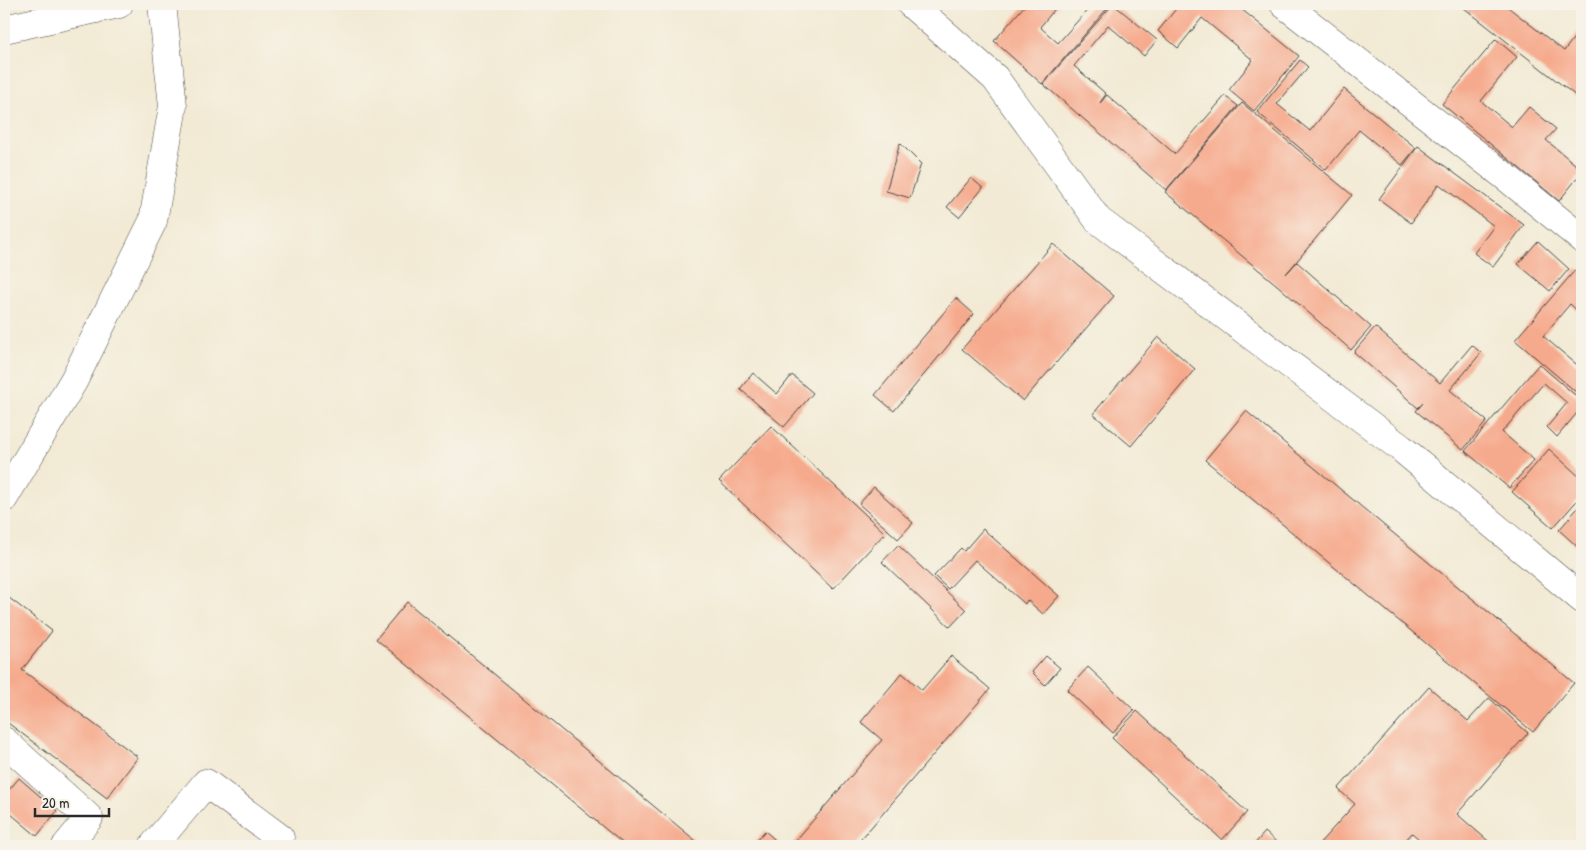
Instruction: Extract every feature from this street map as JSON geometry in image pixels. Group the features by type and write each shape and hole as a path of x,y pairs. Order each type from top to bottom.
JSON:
{"street":[{"path":"4,29 118,4"},
{"path":"4,498 74,380 153,221 173,106 162,4"},
{"path":"911,4 995,78 1098,220 1401,448 1582,599"},
{"path":"1284,4 1506,177 1582,240"},
{"path":"4,741 89,818 66,846"},
{"path":"153,846 206,783 280,838 273,846"}],"building":[{"path":"1026,4 1059,4 1040,27 1058,43 1091,6 1088,4 1111,4 1042,84 994,41"},
{"path":"1113,4 1157,40 1144,56 1108,25 1074,66 1106,94 1100,103 1107,95 1175,154 1225,96 1238,106 1166,190 1043,84"},
{"path":"1180,4 1235,4 1299,56 1254,111 1229,90 1253,60 1202,18 1178,48 1158,31"},
{"path":"1459,4 1504,4 1564,51 1582,27 1581,100"},
{"path":"1496,39 1517,57 1481,101 1512,127 1529,107 1556,129 1546,140 1582,170 1559,201 1442,104"},
{"path":"1300,60 1308,67 1277,104 1310,131 1344,89 1416,148 1402,165 1359,130 1326,170 1257,112"},
{"path":"1242,103 1352,195 1286,274 1297,262 1371,327 1351,350 1277,285 1165,192"},
{"path":"900,143 921,164 910,198 886,191"},
{"path":"1418,146 1524,225 1493,267 1474,253 1494,226 1439,184 1411,223 1379,199"},
{"path":"971,178 983,188 959,217 947,207"},
{"path":"1538,241 1569,269 1550,291 1518,264"},
{"path":"1053,244 1114,296 1023,401 962,349"},
{"path":"1577,268 1582,272 1582,315 1570,304 1543,336 1582,369 1582,397 1515,340"},
{"path":"956,298 974,314 894,411 875,395"},
{"path":"1375,327 1440,383 1472,345 1481,353 1450,390 1487,421 1463,450 1416,411 1423,403 1418,408 1354,352"},
{"path":"1158,337 1195,369 1131,446 1093,414"},
{"path":"1539,364 1582,401 1582,407 1557,437 1547,427 1567,403 1544,383 1502,432 1534,460 1509,488 1465,451"},
{"path":"753,373 777,394 792,375 813,393 784,427 740,389"},
{"path":"1246,411 1574,683 1533,732 1205,460"},
{"path":"771,426 885,533 833,589 719,481"},
{"path":"1549,449 1582,479 1582,495 1553,528 1512,492"},
{"path":"874,487 913,523 898,539 859,504"},
{"path":"1582,503 1582,551 1559,530"},
{"path":"983,529 1059,596 1043,614 1027,600 1025,604 975,560 948,589 934,576 961,548 964,551"},
{"path":"898,545 966,610 950,627 882,562"},
{"path":"4,594 52,631 22,670 138,757 107,798 4,720"},
{"path":"407,602 702,846 626,846 376,639"},
{"path":"951,656 990,689 855,846 791,846 882,740 861,722 902,673 922,690"},
{"path":"1046,656 1060,668 1045,685 1032,672"},
{"path":"1088,667 1134,710 1113,733 1067,690"},
{"path":"1429,687 1468,721 1489,698 1528,733 1457,814 1494,846 1427,846 1412,833 1400,846 1317,846 1355,804 1338,789"},
{"path":"1137,711 1247,812 1222,840 1112,738"},
{"path":"19,778 57,811 37,836 4,808 4,796"},
{"path":"765,831 782,846 751,846"},
{"path":"1265,832 1281,846 1253,846"}]}
